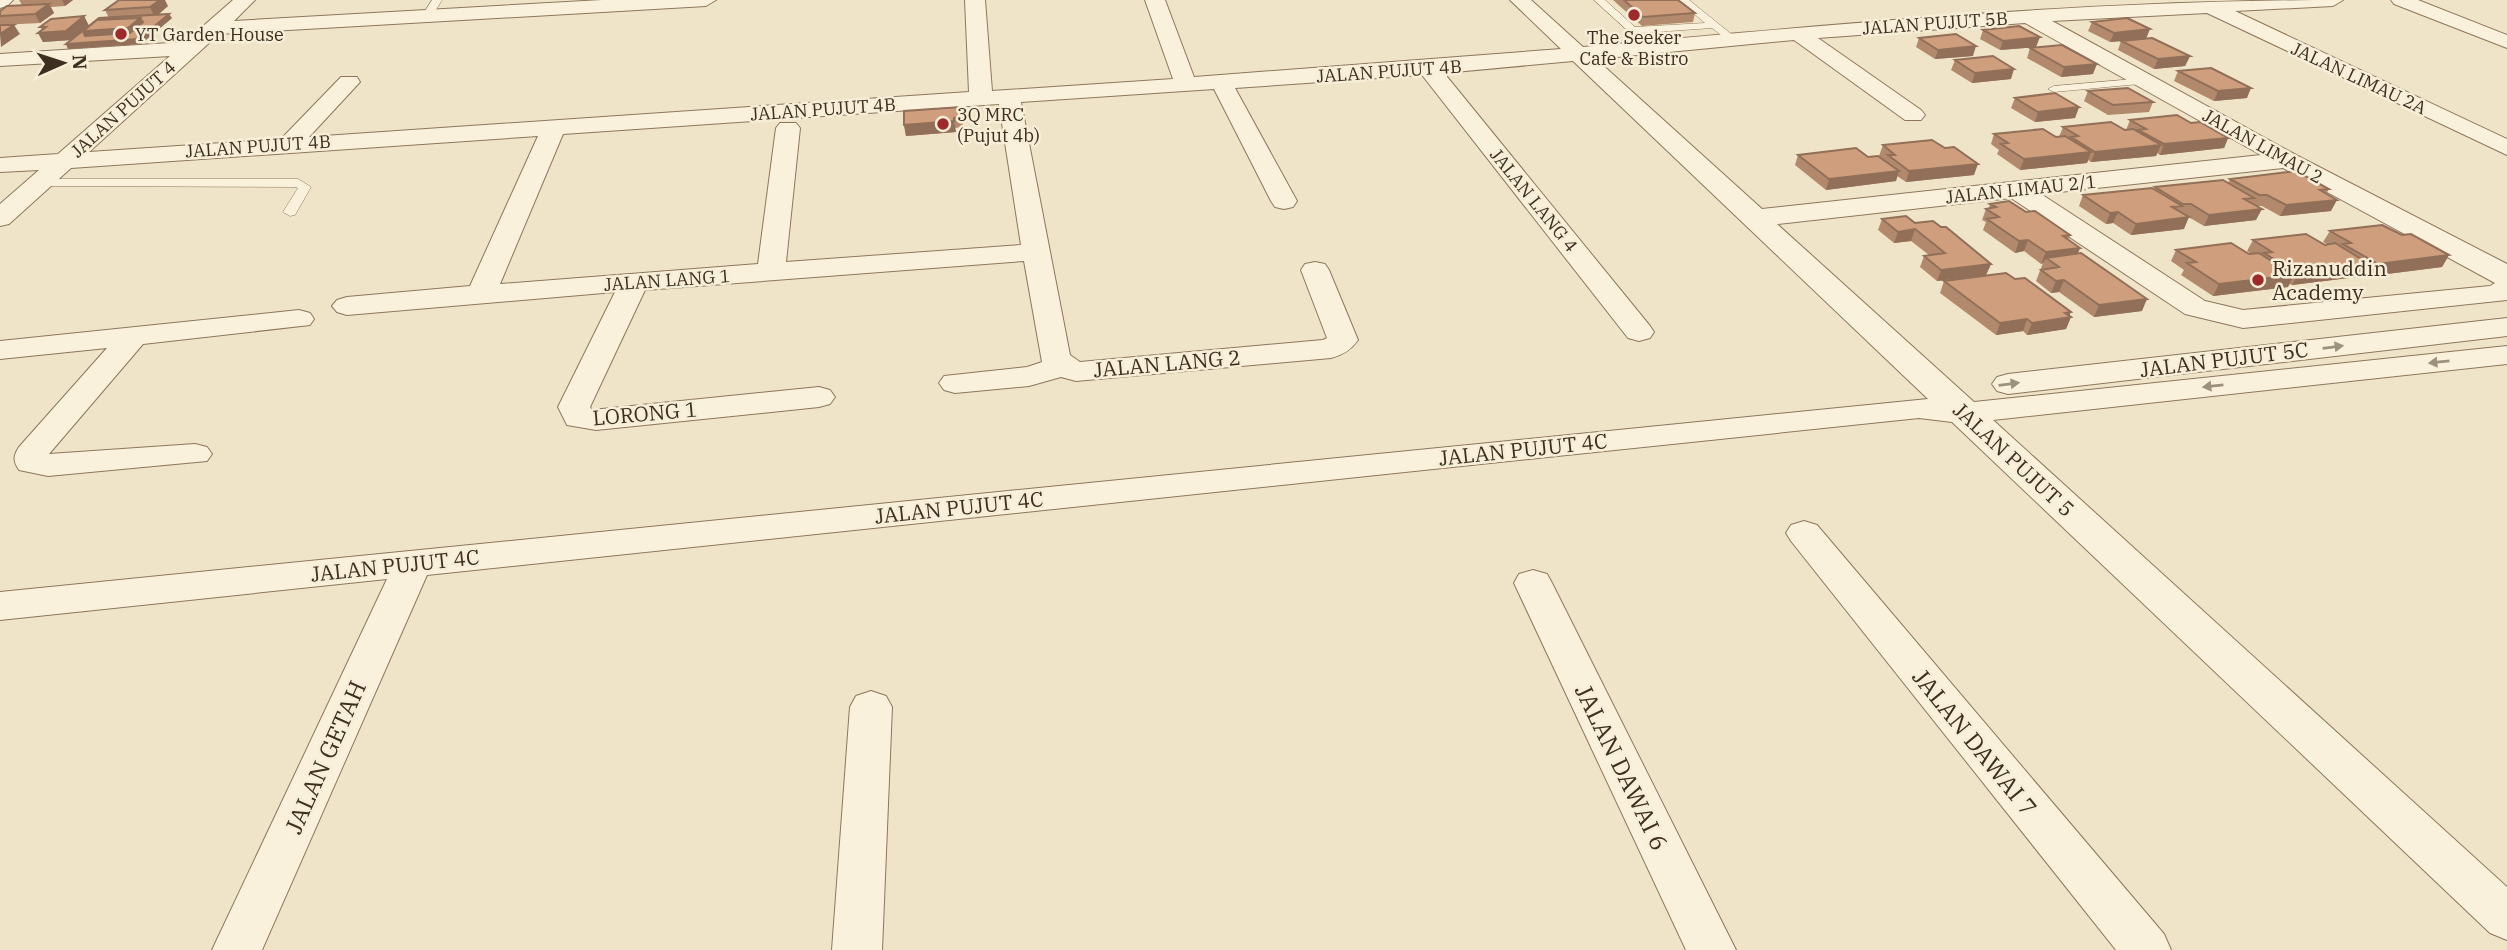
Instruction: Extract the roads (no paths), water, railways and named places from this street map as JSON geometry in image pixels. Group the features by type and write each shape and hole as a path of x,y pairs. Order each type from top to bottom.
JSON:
{"street":[{"name":"JALAN PUJUT 4","path":"0,218 245,0"},
{"path":"214,28 432,8 706,0"},
{"name":"JALAN LANG 2","path":"975,0 995,97 1035,252 1055,358 1063,366 1076,372 1331,349 1343,340 1315,270"},
{"path":"1154,0 1186,85"},
{"name":"JALAN PUJUT 5","path":"1520,0 1755,218 1941,404 2507,918"},
{"name":"JALAN PUJUT 5B","path":"1580,55 2028,16 2333,0"},
{"path":"2401,0 2507,42"},
{"name":"JALAN LIMAU 2A","path":"2211,8 2507,148"},
{"name":"JALAN LIMAU 2","path":"2028,16 2505,280"},
{"path":"1798,34 1913,115"},
{"path":"0,60 191,48"},
{"name":"JALAN PUJUT 4B","path":"0,165 1186,85 1580,55"},
{"name":"JALAN LANG 4","path":"1428,68 1639,332"},
{"path":"289,144 349,82"},
{"path":"1221,82 1284,201"},
{"path":"2454,123 2494,120"},
{"path":"481,294 554,127"},
{"path":"771,272 788,128"},
{"name":"JALAN LIMAU 2/1","path":"1755,218 2287,160"},
{"path":"2017,190 2195,308 2218,315 2243,319 2497,295 2505,280"},
{"name":"JALAN LANG 1","path":"346,306 1035,252"},
{"name":"LORONG 1","path":"634,283 574,407 579,418 596,420 819,397"},
{"path":"0,350 299,319"},
{"name":"JALAN PUJUT 5C","path":"1941,404 2507,327"},
{"path":"135,335 31,454 31,463 48,465 194,454"},
{"name":"JALAN PUJUT 5C","path":"1941,404 2507,355"},
{"path":"955,383 1029,376 1063,366"},
{"name":"JALAN PUJUT 4C","path":"0,606 1941,404"},
{"name":"JALAN DAWAI 7","path":"1804,533 2146,950"},
{"name":"JALAN GETAH","path":"237,950 413,563"},
{"name":"JALAN DAWAI 6","path":"1533,583 1711,950"},
{"path":"857,950 871,707"}],"lane":[{"path":"1599,0 1654,48"},
{"path":"1684,0 1735,41"},
{"path":"1633,30 1715,25"},
{"path":"2054,89 2146,81"},
{"path":"39,183 298,183 305,187 290,212"}],"place":[{"name":"The Seeker Cafe & Bistro","path":"1634,15"},
{"name":"YT Garden House","path":"121,34"},
{"name":"3Q MRC (Pujut 4b)","path":"943,124"},
{"name":"Rizanuddin Academy","path":"2258,280"}]}
